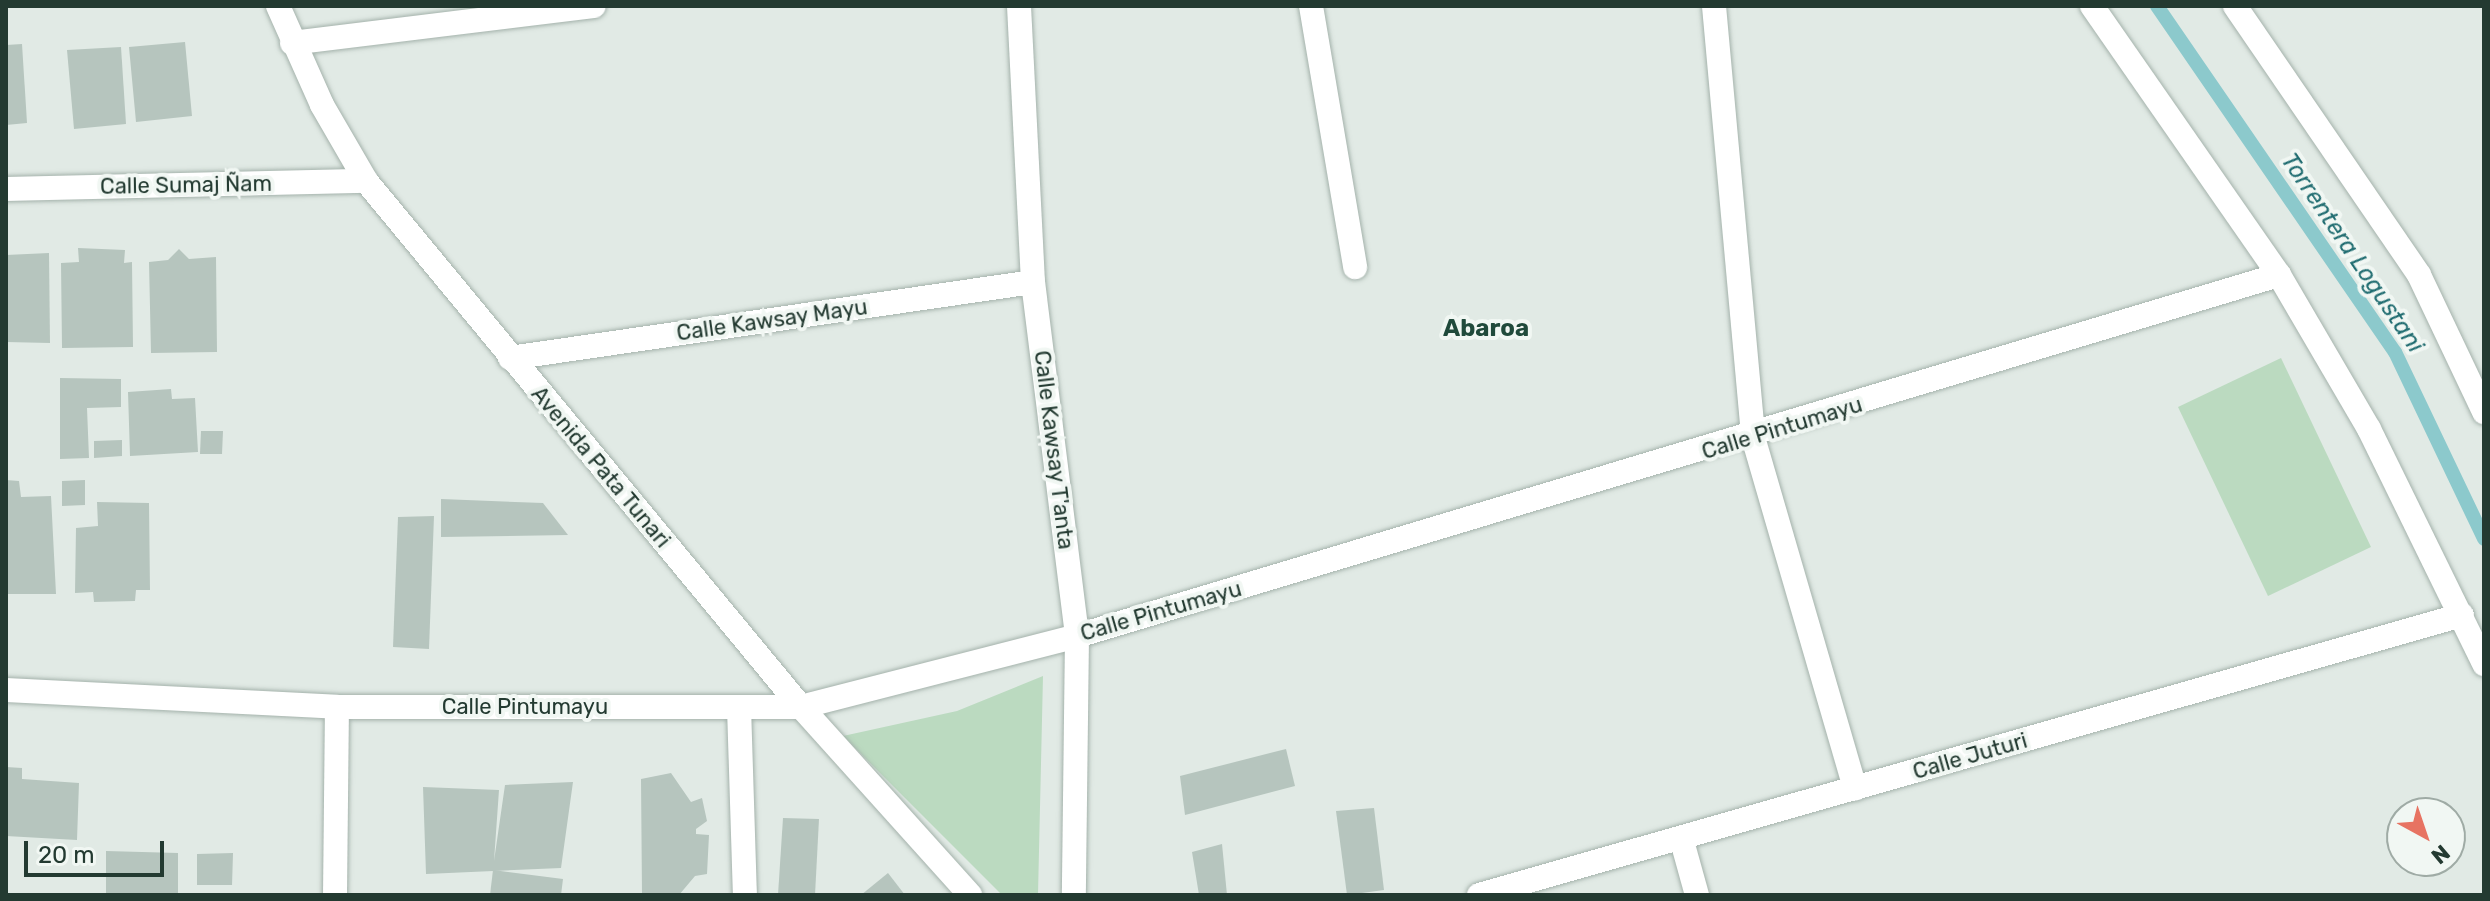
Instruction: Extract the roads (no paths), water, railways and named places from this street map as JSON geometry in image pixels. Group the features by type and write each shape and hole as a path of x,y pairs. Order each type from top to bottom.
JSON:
{"street":[{"name":"Avenida Pata Tunari","path":"278,6 292,43 366,181 801,707 970,895"},
{"path":"292,43 594,6"},
{"name":"Calle Kawsay T'anta","path":"1019,6 1033,282 1077,636 1074,895"},
{"path":"1311,6 1355,267"},
{"path":"1714,6 1753,437 1855,789"},
{"path":"2092,6 2279,275 2369,429 2484,664"},
{"path":"2235,6 2419,275 2484,412"},
{"name":"Calle Sumaj Ñam","path":"6,189 366,181"},
{"name":"Calle Pintumayu","path":"6,690 337,707 801,707 1077,636 1753,437 2279,275"},
{"name":"Calle Kawsay Mayu","path":"510,358 1033,282"},
{"name":"Calle Juturi","path":"1479,895 1682,841 2462,615"},
{"path":"335,895 337,707"},
{"path":"739,707 745,895"},
{"path":"1682,841 1697,895"}],"waterway":[{"name":"Torrentera Logustani","path":"2157,6 2395,352 2484,539"}],"district":[{"name":"Abaroa","path":"1486,329"}]}
